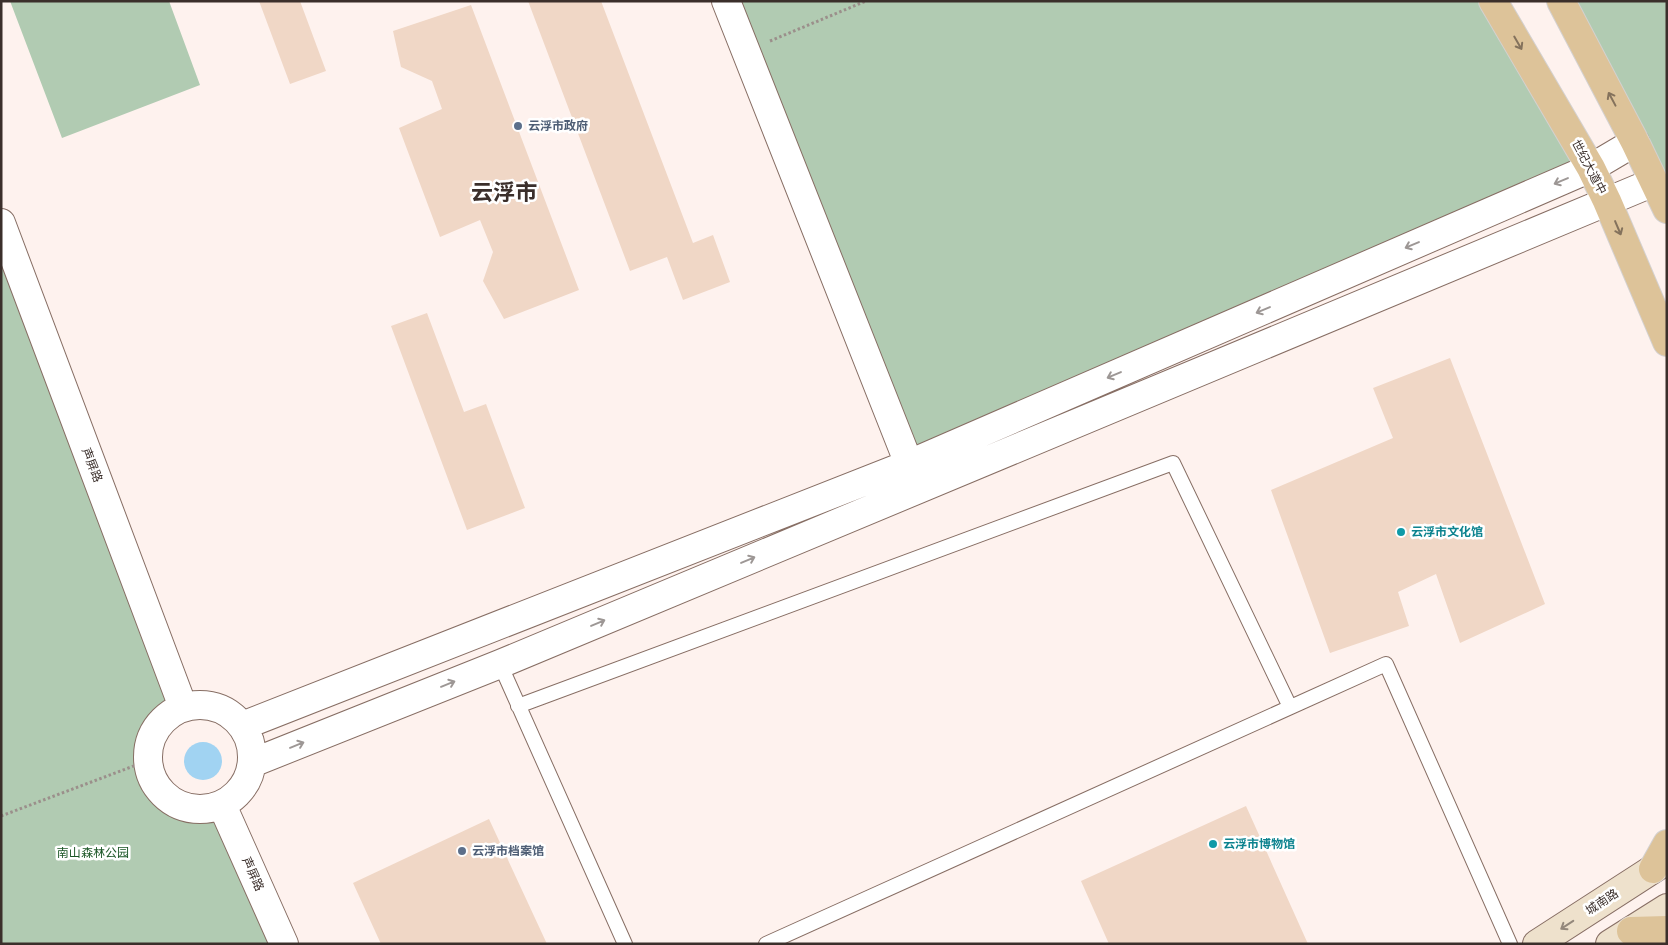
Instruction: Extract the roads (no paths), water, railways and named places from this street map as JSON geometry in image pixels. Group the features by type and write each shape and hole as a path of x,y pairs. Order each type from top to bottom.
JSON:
{"main road":[{"name":"世纪大道中","path":"1493,1 1591,168 1667,342"},
{"path":"1561,1 1635,142 1667,209"},
{"path":"1660,865 1667,844"},
{"name":"城南路","path":"1537,944 1660,865"},
{"path":"1621,937 1667,908"},
{"path":"1621,937 1667,930"}],"street":[{"path":"726,1 908,464"},
{"path":"242,726 908,464 1591,168 1635,142"},
{"path":"252,763 500,664 1654,182"},
{"name":"声屏路","path":"1,223 183,707"},
{"path":"193,705 211,706 228,714 242,726 250,745 252,763 247,779 237,794 213,809 195,810 177,805 159,791 150,775 147,762 149,743 157,727 167,716 183,707 193,705"},
{"name":"声屏路","path":"222,805 284,944"}],"lane":[{"path":"518,706 1173,463 1290,707"},
{"path":"500,664 625,944"},
{"path":"766,944 1386,664 1510,944"}],"water":[{"path":"203,742 217,747 222,761 217,775 203,780 189,775 184,761 189,747"}],"place":[{"name":"云浮市政府","path":"518,126"},
{"name":"云浮市文化馆","path":"1401,532"},
{"name":"云浮市博物馆","path":"1213,844"},
{"name":"云浮市档案馆","path":"462,851"}],"district":[{"name":"云浮市","path":"504,192"}],"park label":[{"name":"南山森林公园","path":"93,853"}]}
